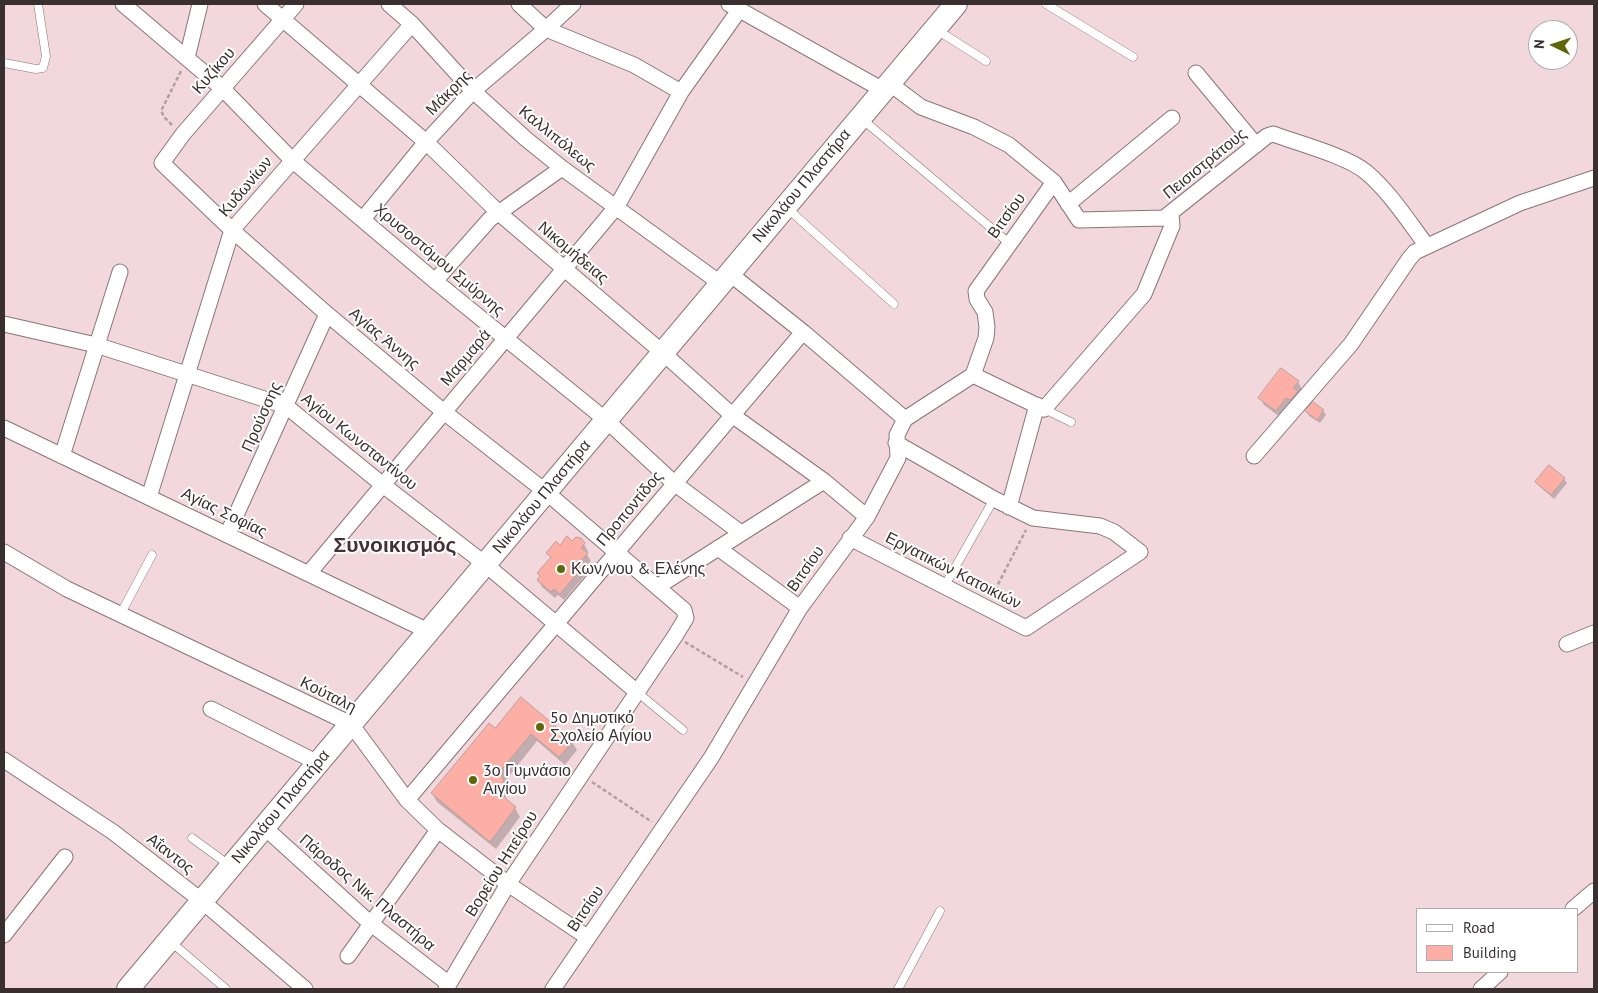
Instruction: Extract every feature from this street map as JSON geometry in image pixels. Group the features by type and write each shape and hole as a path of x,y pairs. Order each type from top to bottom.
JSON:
{"main road":[{"name":"Νικολάου Πλαστήρα","path":"128,989 935,29 946,6"}],"street":[{"name":"Χρυσοστόμου Σμύρνης","path":"123,4 222,88 292,160 435,281 606,420 674,483 741,533"},
{"path":"187,58 200,4"},
{"name":"Νικομήδειας","path":"265,4 426,142 499,213 662,352 732,415 824,480 867,517"},
{"name":"Κυζίκου","path":"162,163 183,134 296,4"},
{"name":"Καλλιπόλεως","path":"389,4 412,24 473,91 526,139 562,168 802,332 905,419"},
{"path":"519,4 546,29 634,65 681,92"},
{"name":"Μάκρης","path":"363,219 426,142 473,91 573,4"},
{"name":"Πεισιστράτους","path":"734,6 921,107 974,127 1009,145 1054,182 1079,220 1164,218 1267,136 1273,134 1338,158 1365,171 1398,207 1427,246"},
{"name":"Μαρμαρά","path":"309,573 616,206 681,92 734,6"},
{"name":"Κυδωνίων","path":"149,497 232,230 412,24"},
{"path":"1196,73 1256,145"},
{"path":"1068,204 1172,118"},
{"name":"Αγίας Άννης","path":"162,163 232,230 327,314 444,412 546,492 684,610"},
{"path":"435,281 482,227 562,168"},
{"path":"1254,456 1351,344 1415,252 1520,203 1594,178"},
{"name":"Βιτσίου","path":"973,376 986,338 987,327 985,312 977,299 976,291 1054,182"},
{"path":"1009,507 1040,407 1144,294 1172,226 1171,214"},
{"path":"62,456 120,272"},
{"name":"Προύσσης","path":"227,535 327,314"},
{"name":"Αγίου Κωνσταντίνου","path":"4,324 96,345 286,406 383,485 485,564 637,692"},
{"name":"Προποντίδος","path":"406,800 802,332"},
{"path":"905,419 973,376 1040,407"},
{"name":"Βιτσίου","path":"553,989 711,758 800,608 867,517 898,458 897,435 905,419"},
{"name":"Αγίας Σοφίας","path":"4,428 428,631"},
{"path":"896,443 994,499 1033,518"},
{"path":"657,587 824,480"},
{"name":"Εργατικών Κατοικιών","path":"850,538 1026,628 1140,552 1114,532 1100,526 1033,518"},
{"path":"718,548 800,608"},
{"name":"Κούταλη","path":"4,552 67,589 351,724 406,800 438,830 508,884 587,937"},
{"name":"Βορείου Ηπείρου","path":"448,987 508,884 580,775 676,636 686,618 684,610"},
{"path":"1567,644 1594,633"},
{"path":"211,709 318,763"},
{"name":"Αΐαντος","path":"4,760 113,832 202,901 305,989"},
{"name":"Πάροδος Νικ. Πλαστήρα","path":"264,827 370,924 448,987"},
{"path":"348,956 438,830"},
{"path":"6,930 65,857"},
{"path":"1574,908 1594,891"},
{"path":"1481,989 1499,973"}],"lane":[{"path":"4,63 36,69 43,68 46,56 38,4"},
{"path":"1046,4 1133,58"},
{"path":"935,29 986,61"},
{"path":"860,117 1009,243"},
{"path":"785,207 894,304"},
{"path":"1040,407 1072,422"},
{"path":"944,587 994,499"},
{"path":"120,614 152,555"},
{"path":"637,692 683,730"},
{"path":"192,838 231,866"},
{"path":"898,989 940,911"},
{"path":"169,940 226,989"}],"path":[{"path":"183,134 165,118 161,111 187,58"},
{"path":"986,608 1033,518"},
{"path":"676,636 755,685"},
{"path":"580,775 663,828"}],"building":[{"path":"1281,368 1299,381 1293,388 1298,391 1290,400 1286,398 1276,411 1258,398"},
{"path":"1313,402 1324,410 1317,420 1305,411"},
{"path":"1549,465 1565,478 1551,495 1535,482"},
{"name":"Κων/νου & Ελένης","path":"567,536 572,541 576,537 581,538 585,543 581,548 588,553 580,562 584,566 560,594 554,589 551,592 537,580 540,576 537,573 551,557 546,553 556,541 560,545"},
{"name":"3ο Γυμνάσιο Αιγίου","path":"521,697 573,741 559,757 531,734 501,770 504,785 498,792 516,807 490,842 431,793 489,723 495,728"}],"place":[{"name":"Κων/νου & Ελένης","path":"561,569"},
{"name":"5ο Δημοτικό Σχολείο Αιγίου","path":"540,727"},
{"name":"3ο Γυμνάσιο Αιγίου","path":"473,780"}],"district":[{"name":"Συνοικισμός","path":"395,546"}]}
